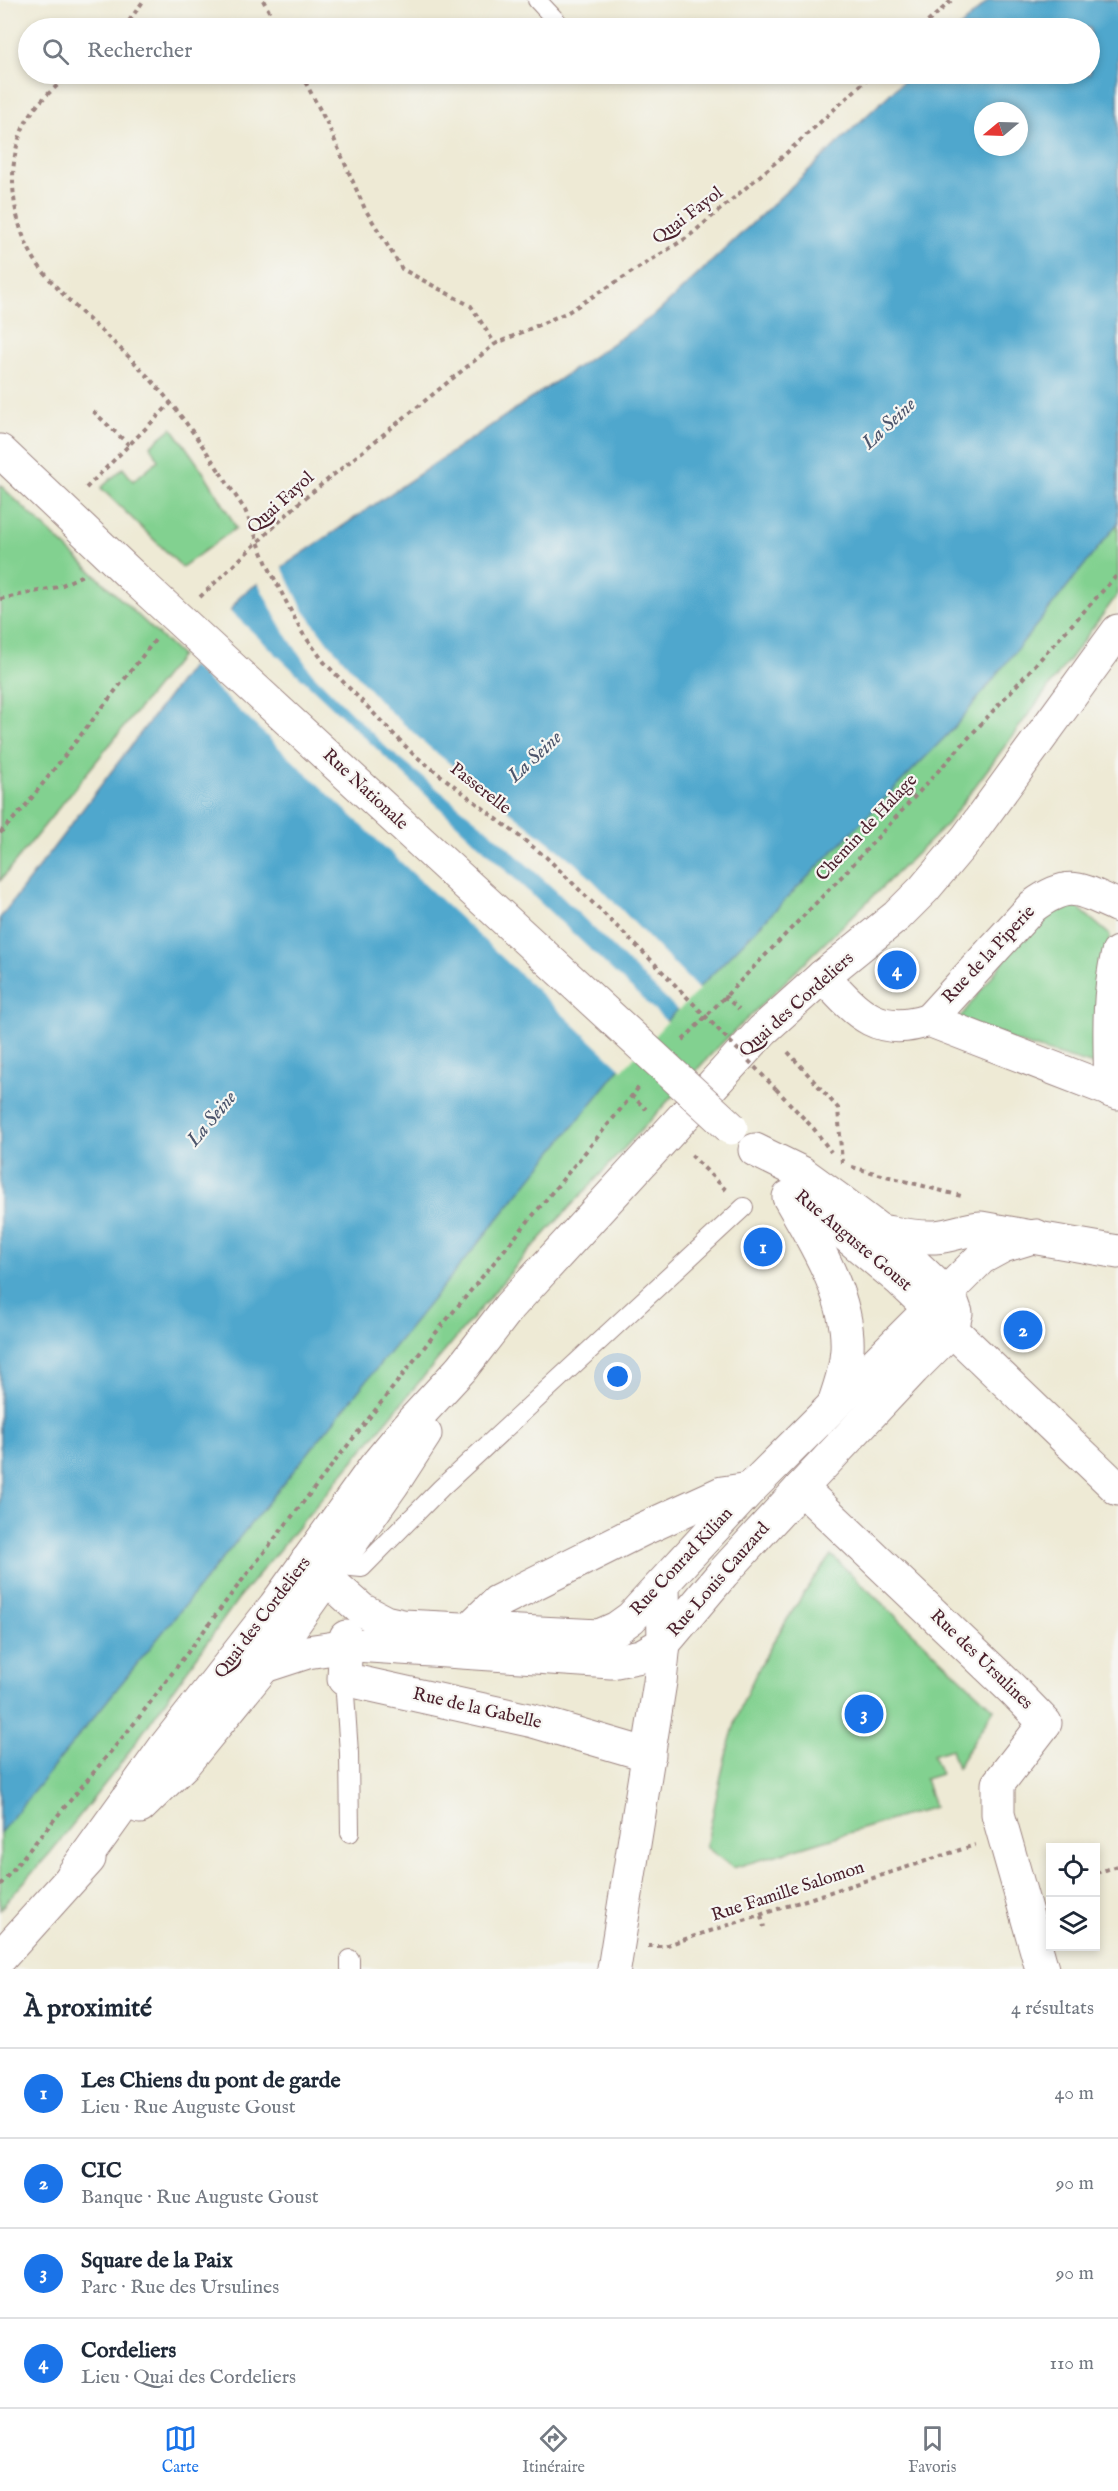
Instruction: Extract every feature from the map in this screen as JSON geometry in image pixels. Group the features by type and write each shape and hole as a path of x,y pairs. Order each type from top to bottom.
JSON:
{"main road":[{"name":"Rue Nationale","path":"0,451 731,1128"},
{"name":"Quai des Cordeliers","path":"73,1875 165,1747 323,1566 374,1468 412,1422 462,1368 509,1307 763,1030 823,976 864,945 924,889 967,838 1118,631"},
{"name":"Rue de la Piperie","path":"929,1020 1033,906 1049,894 1064,888 1080,889 1118,906"},
{"path":"823,976 846,1001 873,1021 891,1027 909,1027 929,1020 1114,1092 1109,1025 1114,970 1118,953"},
{"name":"Rue Auguste Goust","path":"731,1128 755,1150 780,1179 894,1275 944,1311"},
{"name":"Rue Auguste Goust","path":"755,1150 802,1173 880,1231 944,1311 1118,1489"},
{"path":"780,1179 826,1264 843,1313 847,1338 846,1361 834,1406"},
{"path":"880,1231 913,1237 938,1237 981,1228 1118,1252"},
{"path":"944,1311 990,1252 1016,1241 1036,1236"},
{"name":"Rue Conrad Kilian","path":"323,1566 362,1610 385,1622 403,1626 467,1631 599,1636 617,1628 631,1618 750,1488 834,1406 944,1311"},
{"name":"Rue Louis Cauzard","path":"614,1969 660,1682 663,1643 723,1573 913,1369 944,1311"},
{"name":"Rue Conrad Kilian","path":"467,1631 498,1602 640,1530 722,1493 750,1488"},
{"name":"Rue des Ursulines","path":"801,1488 1045,1723 998,1784 998,1814 1042,1969"},
{"path":"264,1665 349,1642 611,1662 641,1656 663,1643 663,1585"},
{"name":"Quai des Cordeliers","path":"73,1875 184,1764 264,1665 297,1596"},
{"path":"297,1596 349,1642"},
{"path":"344,1679 349,1642"},
{"name":"Rue de la Gabelle","path":"344,1679 533,1722 649,1755"},
{"path":"0,1958 73,1875"}],"lane":[{"path":"537,0 554,18"},
{"path":"323,1566 362,1568 441,1488 744,1207"},
{"path":"344,1679 349,1753 350,1833"}],"path":[{"path":"131,18 144,0"},
{"path":"262,0 272,18"},
{"path":"932,18 952,0"},
{"name":"Passerelle","path":"58,84 46,94 23,126 15,153 13,195 23,236 41,269 90,323 138,365 171,402 245,510 267,564 301,631 324,662 413,754 546,857 650,959 814,1129 842,1166"},
{"path":"306,84 327,123 365,209 402,269 471,306 495,344"},
{"name":"Quai Fayol","path":"200,598 300,502 495,344 568,312 688,237 782,157 862,84"},
{"path":"64,509 171,402"},
{"path":"93,411 129,445"},
{"path":"0,599 58,587 85,574 122,566"},
{"name":"Chemin de Halage","path":"678,1045 846,872 1118,574"},
{"path":"0,833 23,810 158,638"},
{"path":"785,1049 838,1108 842,1166 858,1168 960,1196 938,1237"},
{"path":"631,1095 647,1079"},
{"path":"668,1133 744,1207"},
{"path":"0,1885 137,1720"},
{"name":"Rue Famille Salomon","path":"623,1914 633,1935 643,1946 664,1946 976,1845"},
{"path":"1100,1871 1118,1866"},
{"path":"761,1916 764,1927"}],"green space":[{"path":"172,428 206,476 236,528 182,567 101,488 123,468 133,481 158,460 150,446"},
{"path":"0,485 181,656 0,881"},
{"path":"1118,519 1118,594 947,824 716,1049 521,1260 238,1599 116,1770 50,1853 0,1909 0,1821 555,1121"},
{"path":"1074,904 1110,935 1097,1066 955,1024 1044,909"},
{"path":"831,1555 994,1709 957,1768 951,1749 933,1755 941,1774 925,1779 934,1807 733,1868 706,1847 737,1718 754,1676 766,1655 791,1613"}],"water":[{"name":"La Seine","path":"989,0 1118,0 1118,523 955,727 621,1067 0,1833 0,918 193,664 241,595 657,313 900,84 1100,84 1100,18 970,18"}],"pier":[{"path":"281,565 304,611 325,639 385,707 429,747 580,867 699,990 678,1011 553,888 492,833 388,749 312,673 281,627 257,581"},
{"path":"228,609 667,1022 622,1070 190,664"}],"place":[{"name":"Cordeliers","path":"897,970"},
{"name":"Les Chiens du pont de garde","path":"763,1247"},
{"name":"CIC","path":"1023,1330"},
{"name":"Square de la Paix","path":"864,1714"}]}
